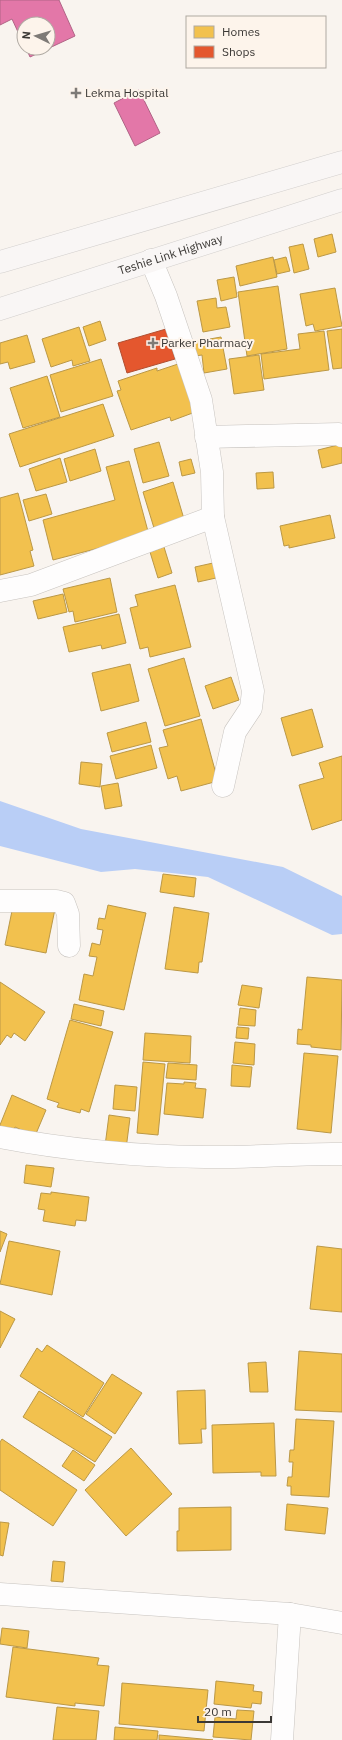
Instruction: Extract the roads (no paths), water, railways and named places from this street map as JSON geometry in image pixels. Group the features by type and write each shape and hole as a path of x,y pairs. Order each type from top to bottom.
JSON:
{"main road":[{"path":"0,262 342,162"},
{"name":"Teshie Link Highway","path":"0,309 342,200"}],"street":[{"path":"151,260 166,296 201,400 212,472 213,517 253,691 251,708 235,732 223,786"},
{"path":"206,438 339,434 342,436"},
{"path":"0,591 31,585 213,517"},
{"path":"0,901 56,901 64,903 68,914 69,946"},
{"path":"0,1137 31,1143 142,1154 206,1157 342,1154"},
{"path":"0,1594 290,1614 342,1623"},
{"path":"282,1740 290,1614"}],"water":[{"path":"0,801 81,829 283,867 342,896 342,934 332,935 208,877 135,869 101,872 0,846"}],"place":[{"name":"Lekma Hospital","path":"76,93"},
{"name":"Parker Pharmacy","path":"153,343"}]}
